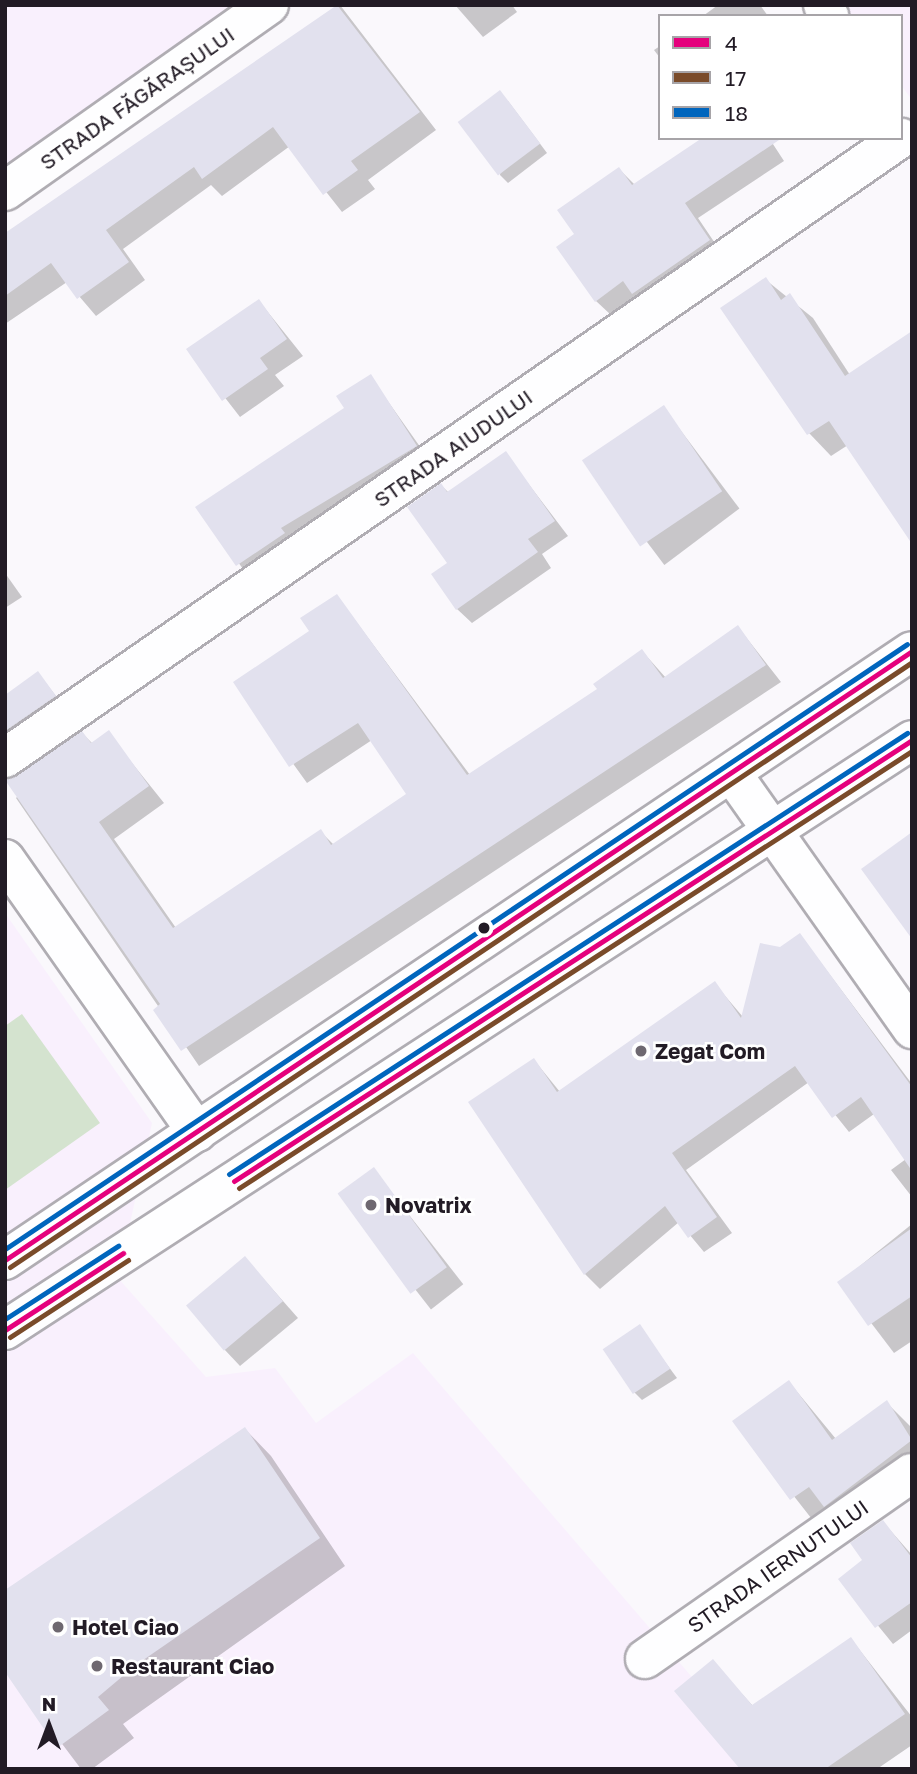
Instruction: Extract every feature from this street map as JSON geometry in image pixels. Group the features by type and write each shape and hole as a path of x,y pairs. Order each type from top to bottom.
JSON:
{"street":[{"name":"STRADA FĂGĂRAȘULUI","path":"5,191 269,5"},
{"name":"STRADA AIUDULUI","path":"5,758 898,140"},
{"path":"5,1260 733,775 912,651"},
{"path":"5,1330 772,835 912,740"},
{"path":"733,775 772,835 912,1029"},
{"path":"5,859 197,1132"},
{"name":"STRADA IERNUTULUI","path":"645,1659 912,1473"}],"shaded area":[{"path":"5,5 241,5 5,170"},
{"path":"844,5 912,5 912,100 903,88 903,14 851,14"},
{"path":"5,913 152,1123 118,1278 206,1377 275,1368 316,1423 413,1353 771,1769 5,1769"}],"green space":[{"path":"22,1014 100,1123 5,1190 5,1026"}],"building":[{"path":"337,5 420,112 351,161 358,170 323,195 273,127 202,179 194,167 106,230 129,262 77,299 51,263 5,296 5,233"},
{"path":"500,90 540,144 498,175 458,122"},
{"path":"699,140 779,140 685,203 710,240 632,294 623,281 595,302 556,247 574,234 557,210 619,167 632,185"},
{"path":"766,277 781,300 790,293 845,376 912,331 912,544 829,421 807,435 720,308"},
{"path":"259,299 287,339 260,358 268,369 222,401 186,349"},
{"path":"371,374 417,446 281,528 285,533 236,566 195,507 344,408 336,396"},
{"path":"664,405 722,491 640,547 582,460"},
{"path":"506,451 555,521 528,539 538,552 456,610 431,574 447,563 407,507 441,483 447,492"},
{"path":"337,594 467,775 597,689 593,684 642,649 663,678 738,625 766,665 181,1051 153,1010 160,1004 5,780 82,731 91,743 109,730 149,786 99,822 173,928 321,829 331,845 406,794 358,723 289,767 233,682 309,631 300,618"},
{"path":"38,671 56,696 5,731 5,695"},
{"path":"912,832 912,939 861,869"},
{"path":"800,933 912,1087 912,1171 861,1097 832,1118 795,1066 672,1153 717,1217 688,1238 665,1206 584,1275 468,1102 534,1058 557,1092 715,981 741,1018 760,943 780,947"},
{"path":"374,1167 447,1267 410,1294 338,1193"},
{"path":"912,1228 912,1296 868,1326 837,1282"},
{"path":"245,1256 283,1301 224,1351 186,1305"},
{"path":"640,1324 670,1369 633,1394 603,1349"},
{"path":"789,1380 832,1440 887,1400 912,1440 824,1507 809,1487 790,1500 732,1421"},
{"path":"245,1427 320,1538 136,1665 98,1697 109,1710 57,1748 5,1672 5,1590"},
{"path":"883,1520 912,1558 912,1602 875,1628 838,1579 862,1560 850,1543"},
{"path":"851,1637 905,1714 825,1769 740,1769 674,1691 713,1659 752,1705"}],"transit line":[{"name":"18","path":"5,1249 907,644"},
{"name":"4","path":"5,1260 912,651"},
{"name":"17","path":"10,1267 912,662"},
{"name":"18","path":"229,1174 907,733"},
{"name":"4","path":"234,1181 912,740"},
{"name":"17","path":"239,1188 912,751"},
{"name":"18","path":"5,1319 118,1246"},
{"name":"4","path":"5,1330 123,1253"},
{"name":"17","path":"10,1337 128,1260"}],"place":[{"name":"Zegat Com","path":"641,1051"},
{"name":"Novatrix","path":"371,1205"},
{"name":"Hotel Ciao","path":"58,1627"},
{"name":"Restaurant Ciao","path":"97,1666"}]}
